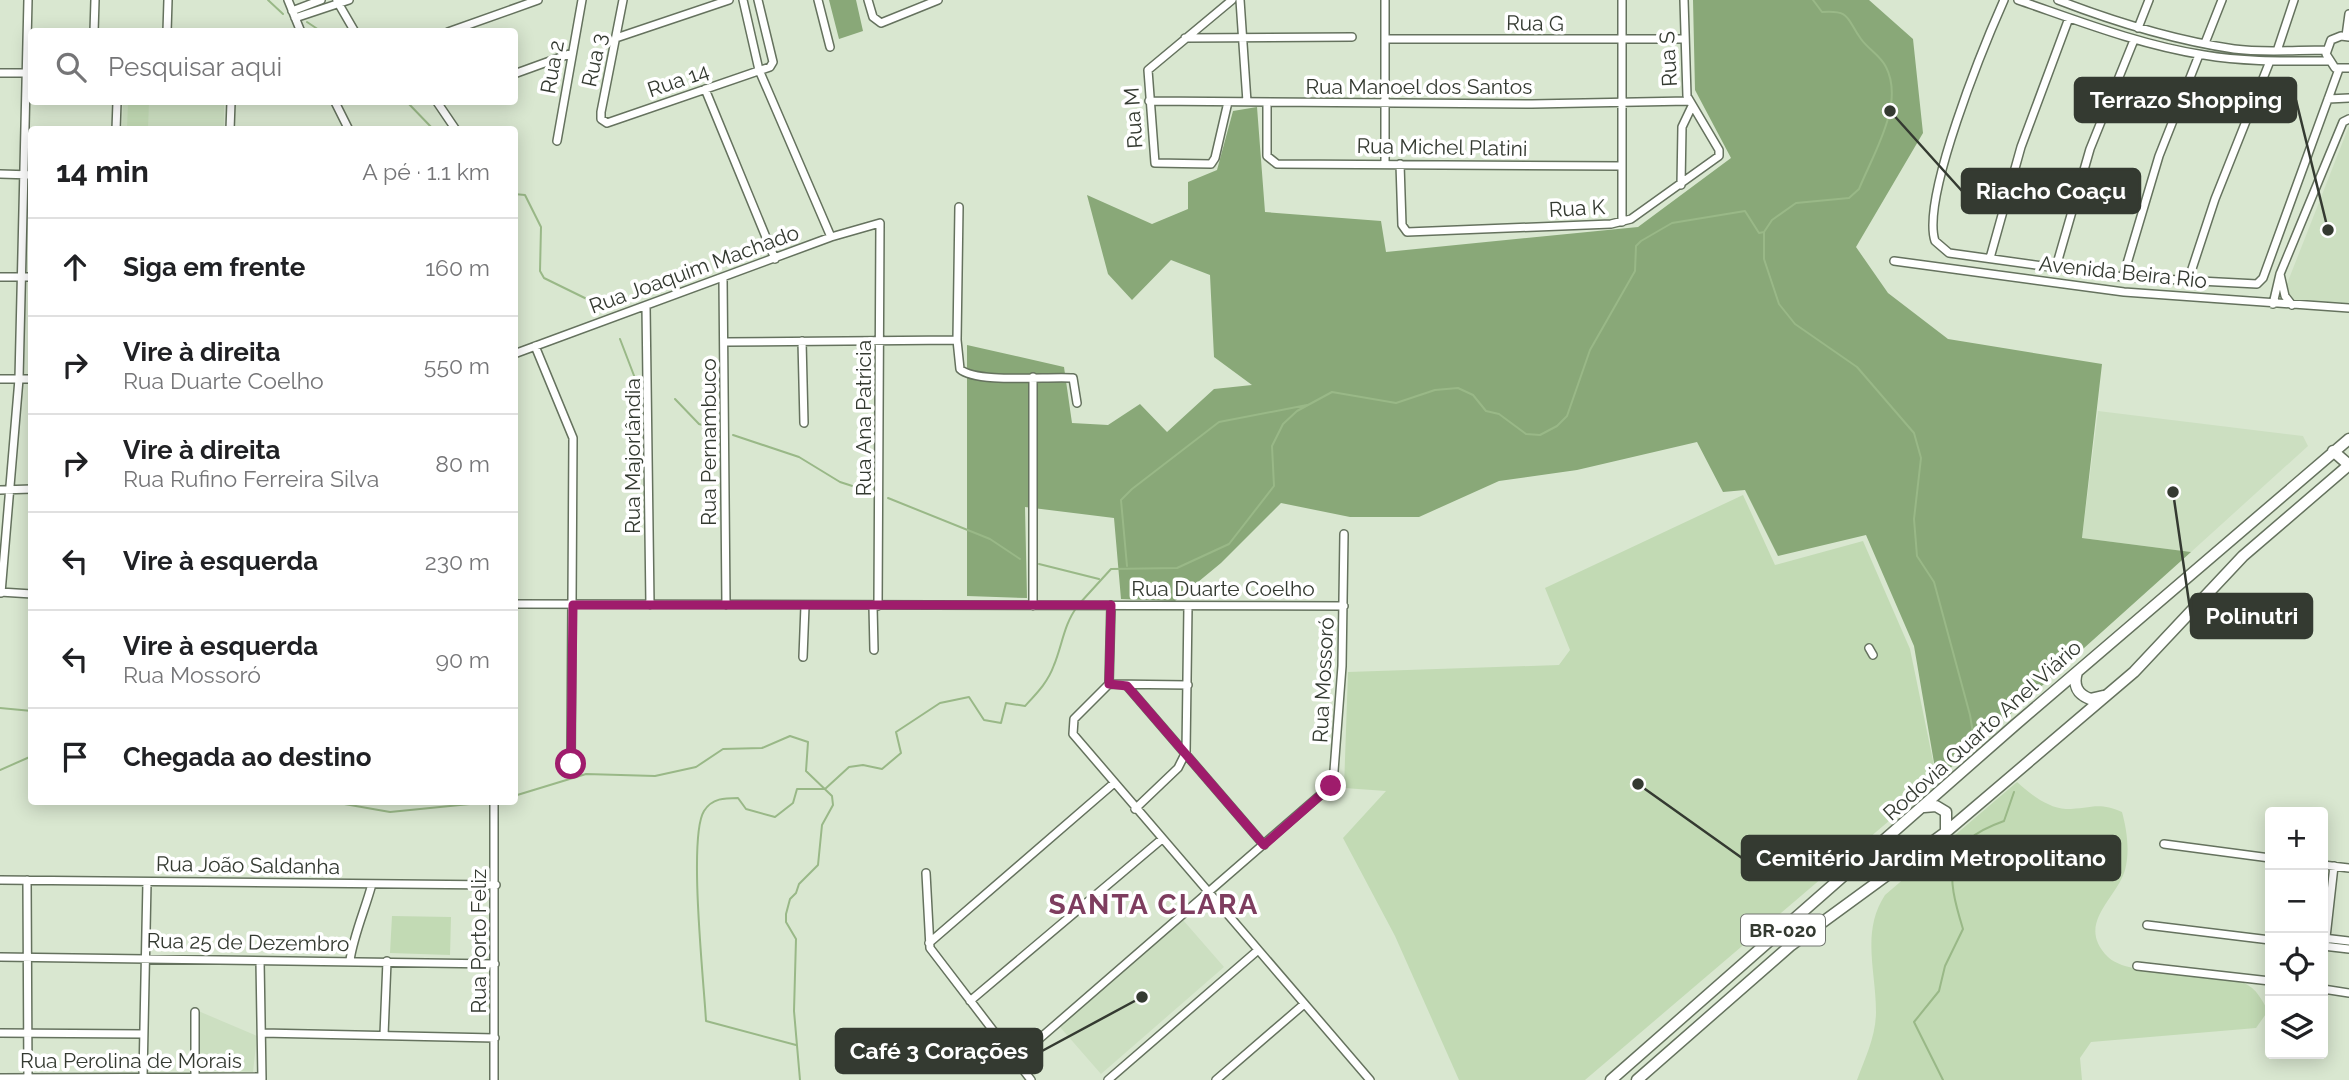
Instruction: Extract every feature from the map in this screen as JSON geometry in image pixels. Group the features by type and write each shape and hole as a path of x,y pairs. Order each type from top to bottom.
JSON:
{"highway":[{"name":"Rodovia Quarto Anel Viário","path":"1611,1080 2077,671 2349,439"},
{"path":"2333,451 2349,465"},
{"name":"BR-020","path":"1637,1080 1790,946 1946,832 2134,672 2243,556 2349,465"},
{"path":"2077,671 2075,684 2080,693 2090,699 2104,696"},
{"path":"1924,807 1936,806 1946,812 1946,832"}],"street":[{"path":"28,0 28,28"},
{"path":"94,28 95,0"},
{"path":"167,28 168,0"},
{"path":"288,0 299,28"},
{"path":"293,14 321,0"},
{"path":"459,28 538,0"},
{"name":"Rua 2","path":"557,141 582,0"},
{"name":"Rua 3","path":"607,123 601,119 601,112 623,0"},
{"path":"616,38 729,0"},
{"path":"743,0 760,70 831,237"},
{"path":"758,0 773,62 770,67 760,70"},
{"path":"818,0 830,47"},
{"path":"867,0 877,22 887,22 939,0"},
{"path":"1185,38 1232,0"},
{"path":"1240,0 1247,102"},
{"path":"1385,0 1385,163"},
{"path":"1622,0 1622,222"},
{"name":"Rua S","path":"1684,0 1684,39 1691,103 1719,150"},
{"path":"2004,0 1983,47 1947,156 1932,219 1933,234 1939,246 1949,253 2123,277 2257,284 2263,278 2339,69"},
{"path":"2018,0 2134,40 2199,55 2270,61 2328,61 2339,69 2349,68"},
{"path":"2057,0 2076,3 2107,19 2171,37 2236,49 2326,50"},
{"path":"2138,28 2150,0"},
{"path":"2205,43 2222,0"},
{"path":"2277,51 2294,0"},
{"path":"293,14 342,1 353,28"},
{"path":"2328,61 2326,50 2335,37 2348,36 2349,14"},
{"path":"1990,258 2021,147 2069,18"},
{"path":"2104,29 2107,19"},
{"path":"1185,38 1352,37"},
{"path":"2168,47 2171,37"},
{"name":"Rua M","path":"1185,38 1152,64 1147,72 1154,160 1158,164 1211,164 1215,158 1228,102"},
{"name":"Rua G","path":"1385,39 1684,39"},
{"path":"2056,267 2090,149 2134,40"},
{"path":"2235,58 2236,49"},
{"path":"518,73 572,53"},
{"path":"2123,277 2159,156 2199,55"},
{"path":"2188,281 2215,199 2270,61"},
{"name":"Rua 14","path":"607,123 760,70"},
{"path":"0,74 28,74"},
{"path":"705,89 775,259"},
{"path":"2328,99 2349,99"},
{"name":"Rua Manoel dos Santos","path":"1149,101 1691,103"},
{"name":"Rua Michel Platini","path":"1267,102 1267,156 1277,164 1620,166"},
{"path":"1682,185 1682,127 1691,103"},
{"path":"28,126 29,105"},
{"path":"116,126 117,105"},
{"path":"230,126 231,105"},
{"path":"336,105 347,126"},
{"path":"439,105 453,126"},
{"path":"2273,304 2280,274 2343,122 2349,119"},
{"name":"Rua K","path":"1400,164 1402,225 1410,232 1622,222 1682,185 1717,159 1719,150"},
{"path":"0,174 28,175 19,379 1,593 28,594"},
{"path":"959,207 958,365 965,373 1073,378 1077,403"},
{"name":"Rua Joaquim Machado","path":"518,352 872,223 880,223 883,229"},
{"name":"Rua Ana Patricia","path":"874,650 883,229"},
{"name":"Avenida Beira Rio","path":"1894,261 2124,292 2349,307"},
{"path":"2280,274 2286,296 2292,305"},
{"path":"0,277 28,277"},
{"name":"Rua Pernambuco","path":"723,279 726,342 726,605"},
{"name":"Rua Majorlândia","path":"646,306 650,605"},
{"path":"726,342 957,340"},
{"path":"802,341 804,423"},
{"path":"535,346 573,438 571,764"},
{"path":"1033,377 1033,606"},
{"path":"0,379 28,379"},
{"path":"0,490 28,489"},
{"name":"Rua Mossoró","path":"1016,1059 1335,782 1344,606 1344,534"},
{"name":"Rua Duarte Coelho","path":"518,604 1344,606"},
{"path":"1111,605 1109,684 1074,719 1073,734 1113,784 1370,1080"},
{"path":"803,657 805,606"},
{"path":"1135,809 1178,768 1186,752 1188,606"},
{"path":"1109,684 1188,685"},
{"path":"1127,686 1264,845"},
{"path":"929,943 1113,784"},
{"name":"Rua Porto Feliz","path":"494,1080 495,805"},
{"path":"970,1001 1162,839"},
{"path":"2164,844 2265,857"},
{"path":"2328,865 2349,868"},
{"path":"2325,933 2334,866"},
{"path":"926,873 929,943 1031,1080"},
{"name":"Rua João Saldanha","path":"0,880 496,885"},
{"path":"27,880 28,1079"},
{"path":"143,1077 147,882"},
{"path":"350,960 354,934 365,911 372,884"},
{"path":"2147,925 2265,937"},
{"path":"2328,942 2349,940"},
{"path":"2328,943 2349,949"},
{"path":"1108,1080 1257,951"},
{"name":"Rua 25 de Dezembro","path":"0,957 495,964"},
{"path":"260,961 262,1078"},
{"path":"384,1035 387,961"},
{"path":"2137,966 2265,980"},
{"path":"2328,990 2349,993"},
{"path":"1216,1080 1303,1005"},
{"path":"195,1012 195,1076"},
{"path":"0,1033 143,1034"},
{"path":"262,1033 495,1038"},
{"name":"Rua Perolina de Morais","path":"0,1078 262,1078"}],"shaded area":[{"path":"123,105 224,105 224,126 122,126"},
{"path":"128,105 149,105 148,126 127,126"},
{"path":"2349,126 2349,304 2287,300 2283,294"},
{"path":"2098,411 2303,436 2308,446 2191,552 2082,538"},
{"path":"1743,495 1775,565 1863,541 1910,649 1937,780 1585,1080 1459,1080 1395,936 1343,838 1386,791 1344,788 1348,672 1559,665 1570,650 1545,588"},
{"path":"2017,782 2040,800 2059,808 2100,806 2114,809 2122,812 2127,856 2125,870 2097,923 2095,934 2099,945 2108,957 2126,966 2220,976 2249,985 2265,1006 2265,1015 2256,1028 2091,1042 2080,1058 2082,1080 1857,1080 1870,1047 1876,1021 1871,952 1873,923 1885,895"},
{"path":"392,916 451,917 450,955 390,953"},
{"path":"1183,920 1224,967 1101,1074 1060,1027"},
{"path":"196,1010 257,1036 253,1072 197,1070"}],"green space":[{"path":"829,0 856,0 863,31 839,39"},
{"path":"1693,0 1869,0 1913,39 1923,133 1856,247 1888,293 1948,339 2102,364 2082,538 2191,552 1937,780 1914,646 1866,535 1778,556 1745,490 1723,492 1697,442 1577,470 1499,481 1419,517 1350,517 1281,503 1221,563 1175,601 1121,599 1114,518 1025,507 1027,598 967,596 967,345 1064,367 1072,423 1108,425 1140,404 1167,432 1214,389 1252,385 1214,357 1210,275 1171,260 1132,300 1108,274 1087,195 1152,224 1188,209 1188,182 1217,170 1233,111 1257,107 1265,212 1381,221 1386,252 1638,227 1731,158 1695,90"}],"waterway":[{"path":"268,0 283,14"},
{"path":"1813,0 1822,12 1844,14 1864,43 1884,63 1891,81 1889,113 1879,145 1859,189 1849,198 1796,203 1772,220 1764,232 1764,259 1779,304 1795,324 1857,367 1914,433 1921,458 1914,519 1917,556 1934,582 1970,715 1976,751"},
{"path":"307,22 316,28"},
{"path":"410,105 430,126"},
{"path":"518,194 525,195 541,227 540,271 544,278 595,303"},
{"path":"1080,603 1111,569 1177,568 1229,544 1274,486 1272,446 1283,424 1297,411 1332,392 1396,403 1435,390 1458,388 1473,395 1486,411 1499,414 1526,434 1540,435 1557,426 1567,416 1590,350 1635,271 1636,246 1641,241 1672,223 1745,211 1759,233 1764,232"},
{"path":"620,339 638,386"},
{"path":"675,399 699,424 718,430"},
{"path":"1127,566 1121,500 1132,489 1219,422 1307,405"},
{"path":"733,435 799,457 840,482 871,492"},
{"path":"888,498 990,539 1020,559"},
{"path":"1039,564 1099,579"},
{"path":"796,1045 706,1021 697,879 699,826 704,811 715,801 738,798 746,809 775,817 793,803 797,789 825,789 849,767 863,765 882,769 901,753 896,732 940,703 969,697 984,720 1001,723 1006,703 1025,706 1045,682 1052,671 1069,621 1077,607"},
{"path":"0,708 28,711"},
{"path":"518,795 586,774 655,776 696,767 723,749 762,748 790,736 808,742 806,771 832,796 833,805 822,825 818,865 799,884 790,899 786,914 786,922 796,939 794,1011 800,1080"},
{"path":"0,770 28,758"},
{"path":"1943,1080 1914,1022 1939,991 1945,966 1963,929 1952,876 1959,850 1969,839 2004,821 2014,792"},
{"path":"350,805 390,812 460,805"}],"place":[{"name":"Riacho Coaçu","path":"1890,111"},
{"name":"Terrazo Shopping","path":"2328,230"},
{"name":"Polinutri","path":"2173,492"},
{"name":"Cemitério Jardim Metropolitano","path":"1638,784"},
{"name":"Café 3 Corações","path":"1142,997"}],"district":[{"name":"SANTA CLARA","path":"1154,904"}],"route":[{"path":"571,764 573,605 1111,605 1109,684 1127,686 1264,845 1331,786"}]}
